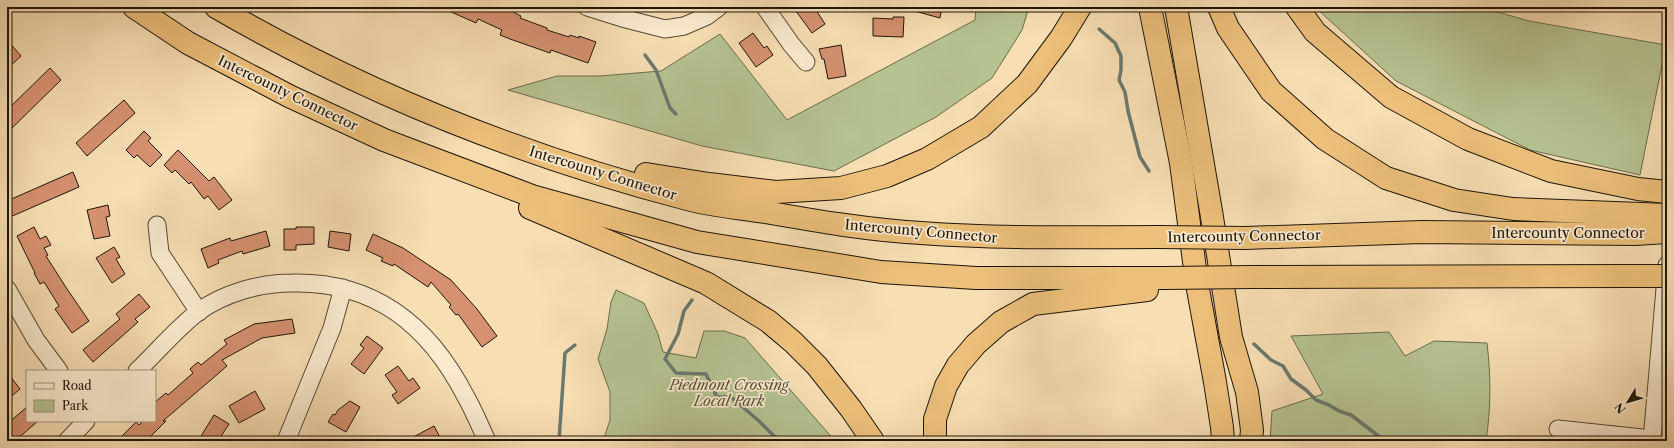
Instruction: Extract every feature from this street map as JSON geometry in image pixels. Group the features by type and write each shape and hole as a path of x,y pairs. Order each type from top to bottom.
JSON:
{"highway":[{"name":"Intercounty Connector","path":"134,7 188,43 289,96 384,140 532,196 697,242 881,272 976,278 1166,283 1251,277 1667,276"},
{"name":"Intercounty Connector","path":"216,7 260,32 370,87 430,113 550,159 694,200 818,222 920,233 987,237 1245,238 1636,224 1667,232"},
{"path":"1061,38 1072,7"},
{"path":"550,159 709,184 776,192 840,188 887,176 927,160 981,127 1027,84 1061,38 1080,7"},
{"path":"1150,7 1181,163 1197,284 1215,382 1223,441"},
{"path":"1176,7 1231,337 1247,392 1252,430 1251,441"},
{"path":"1219,7 1228,28 1271,91 1325,139 1386,178 1454,200 1513,209 1636,224 1667,215"},
{"path":"1297,7 1315,32 1391,97 1468,139 1551,172 1638,189 1667,192"},
{"path":"384,140 521,204 706,283 768,321 817,366 851,409 873,441"},
{"path":"935,441 935,419 946,386 958,365 976,344 1001,322 1033,304 1166,283"}],"street":[{"path":"587,7 665,29 684,26 707,16 719,7"},
{"path":"764,7 806,62"},
{"path":"157,224 160,253 199,312"},
{"path":"1558,429 1652,440 1662,380 1667,265"},
{"path":"138,370 199,312 224,298 250,288 272,284 310,282 343,288 365,294 390,307 416,327 452,372 487,441"},
{"path":"286,441 332,328 343,288"},
{"path":"7,289 36,340 58,370"},
{"path":"67,441 85,422"}],"green space":[{"path":"976,7 1029,7 1022,30 992,78 936,117 834,171 702,146 508,90 557,76 600,76 661,71 720,34 787,120 975,20"},
{"path":"1315,7 1480,7 1529,21 1666,45 1640,175 1530,150 1396,81"},
{"name":"Piedmont Crossing Local Park","path":"616,290 644,303 658,334 663,352 696,358 704,331 724,331 745,338 835,441 603,441 610,420 610,392 598,359 607,329 611,302"},
{"path":"1389,332 1405,356 1434,341 1487,343 1490,392 1486,441 1270,441 1272,411 1323,394 1291,336"}],"building":[{"path":"440,7 513,7 511,11 521,16 520,18 547,28 547,30 569,37 570,35 579,38 579,36 596,42 588,63 551,50 550,53 510,39 500,35 502,30 478,19 476,23"},
{"path":"793,7 814,7 825,24 812,33"},
{"path":"911,7 942,7 940,18 911,10"},
{"path":"893,17 904,17 903,37 873,36 873,18 893,19"},
{"path":"753,33 764,48 767,46 773,55 756,67 739,43"},
{"path":"7,40 21,56 7,69"},
{"path":"841,45 846,76 828,79 824,59 822,59 819,49"},
{"path":"50,68 61,80 7,133 7,110"},
{"path":"124,100 135,113 87,156 76,143"},
{"path":"144,131 151,138 148,141 162,155 150,167 137,155 134,158 126,150"},
{"path":"178,150 209,181 214,177 232,200 219,210 208,196 204,199 191,182 189,184 175,170 172,173 164,165"},
{"path":"73,172 79,187 10,217 7,210 7,201"},
{"path":"108,205 110,216 106,217 110,236 94,239 87,210"},
{"path":"34,227 40,239 46,236 51,245 44,248 48,255 46,256 89,321 72,333 55,309 59,306 44,282 40,284 17,236"},
{"path":"296,227 314,227 314,244 296,245 296,250 284,250 284,229 296,229"},
{"path":"266,231 270,246 243,254 242,251 218,260 219,263 208,268 201,249 230,238 231,241"},
{"path":"330,231 351,234 349,251 328,247"},
{"path":"373,234 403,248 451,280 477,309 497,336 482,347 458,314 456,315 449,307 451,305 431,282 428,287 394,264 393,266 381,261 383,258 366,250"},
{"path":"114,247 120,257 116,259 125,274 112,283 96,258"},
{"path":"139,294 150,307 135,319 138,322 93,362 83,350 120,319 116,314"},
{"path":"292,319 295,333 262,338 222,360 227,366 163,421 166,421 146,441 117,441 136,422 139,425 142,422 156,422 156,401 166,393 168,395 193,373 190,369 198,362 201,365 227,344 224,340 254,324"},
{"path":"367,336 383,348 364,374 351,364 364,348 360,345"},
{"path":"398,366 409,381 413,378 420,388 398,404 392,395 397,392 385,375"},
{"path":"7,372 20,389 7,400"},
{"path":"255,391 265,409 239,423 229,406"},
{"path":"350,401 360,407 346,432 328,422 333,414 335,415 338,410"},
{"path":"26,408 26,422 37,422 16,440 7,430 7,424"},
{"path":"214,415 229,424 218,441 198,441"},
{"path":"434,426 442,441 406,441"}],"waterway":[{"path":"1099,29 1115,43 1121,56 1119,80 1125,92 1128,111 1140,157 1149,171"},
{"path":"645,55 656,70 670,108 676,114"},
{"path":"692,300 684,311 678,334 665,359 676,373 706,374 717,397 731,397 759,421 779,441"},
{"path":"1254,344 1271,360 1283,366 1291,379 1306,390 1316,400 1351,415 1385,441"},
{"path":"559,441 565,353 575,345"}]}
